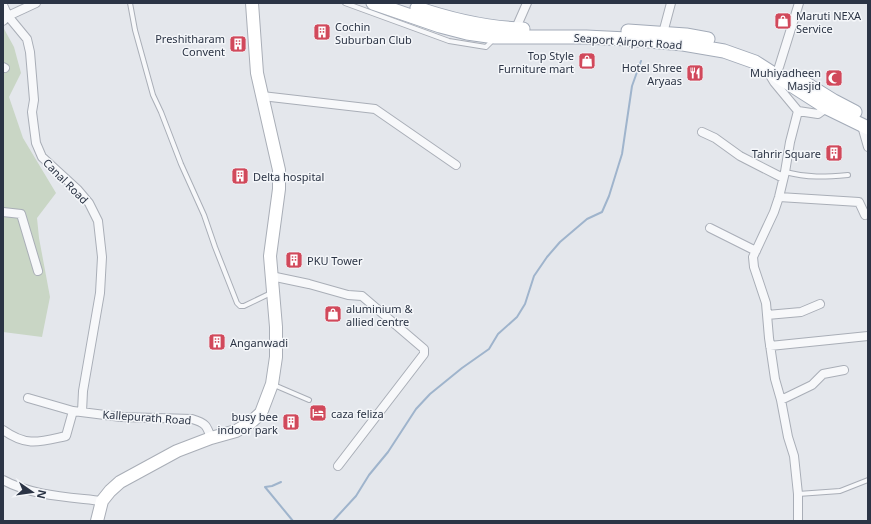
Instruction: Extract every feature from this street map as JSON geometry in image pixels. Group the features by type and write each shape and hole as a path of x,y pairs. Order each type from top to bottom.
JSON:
{"main road":[{"name":"Seaport Airport Road","path":"373,3 440,26 466,33 495,37 586,37 683,44 724,51 773,68"},
{"name":"Seaport Airport Road","path":"400,3 443,17 474,25 494,28 587,29 663,33 686,35 726,43 758,53 773,68 830,105 866,124"},
{"path":"97,521 102,501 120,482 176,451 211,438 236,431 250,423 261,413 272,384 276,357 276,327 270,256 273,222 279,184 279,170 257,73 253,4"}],"street":[{"path":"6,19 36,3"},
{"path":"516,28 527,3"},
{"path":"663,33 671,3"},
{"path":"799,3 773,68 774,82 798,111 818,114 830,105"},
{"name":"Canal Road","path":"3,5 6,19 27,39 30,52 34,100 32,112 36,143 42,157 78,190 89,203 98,221 102,257 100,293 83,391 82,412"},
{"path":"262,96 375,109 456,165"},
{"path":"798,111 779,197 774,212 753,257 754,267 766,302 775,379 781,400 788,437 794,456 798,494 798,521"},
{"path":"866,124 868,147"},
{"path":"702,132 715,138 740,156 784,175"},
{"path":"779,197 859,202 865,215"},
{"path":"3,212 21,214 38,271"},
{"path":"710,228 756,251"},
{"path":"272,276 309,284 348,295 362,296 424,349 424,354 338,466"},
{"path":"767,315 801,312 820,304"},
{"path":"770,346 868,336"},
{"path":"781,400 812,385 822,374 844,370"},
{"name":"Kallepurath Road","path":"28,398 73,411 121,417 192,419 207,426 211,438"},
{"path":"3,430 22,440 36,442 66,436 73,411"},
{"path":"3,480 15,486 33,491 102,501"}],"lane":[{"path":"130,3 135,30 153,95 181,164 204,215 237,302 240,306 244,306 273,292"},
{"path":"345,3 449,41 486,47 495,37"},
{"path":"784,175 822,177 848,175"},
{"path":"272,384 309,400"},
{"path":"798,494 840,491 868,480"}],"green space":[{"path":"3,27 14,47 21,73 9,97 23,138 56,193 37,218 39,238 50,297 42,337 3,332"}],"waterway":[{"path":"333,521 356,496 369,475 388,452 416,409 430,394 462,368 489,349 498,334 517,317 525,304 534,276 547,257 560,242 587,219 602,212 609,196 622,154 632,86 641,61"},
{"path":"281,482 265,487 293,521"}],"place":[{"name":"Maruti NEXA Service","path":"783,21"},
{"name":"Cochin Suburban Club","path":"322,32"},
{"name":"Preshitharam Convent","path":"238,44"},
{"name":"Top Style Furniture mart","path":"587,61"},
{"name":"Hotel Shree Aryaas","path":"695,73"},
{"name":"Muhiyadheen Masjid","path":"834,78"},
{"name":"Tahrir Square","path":"834,153"},
{"name":"Delta hospital","path":"240,176"},
{"name":"PKU Tower","path":"294,260"},
{"name":"aluminium & allied centre","path":"333,314"},
{"name":"Anganwadi","path":"217,342"},
{"name":"caza feliza","path":"318,413"},
{"name":"busy bee indoor park","path":"291,422"}]}
